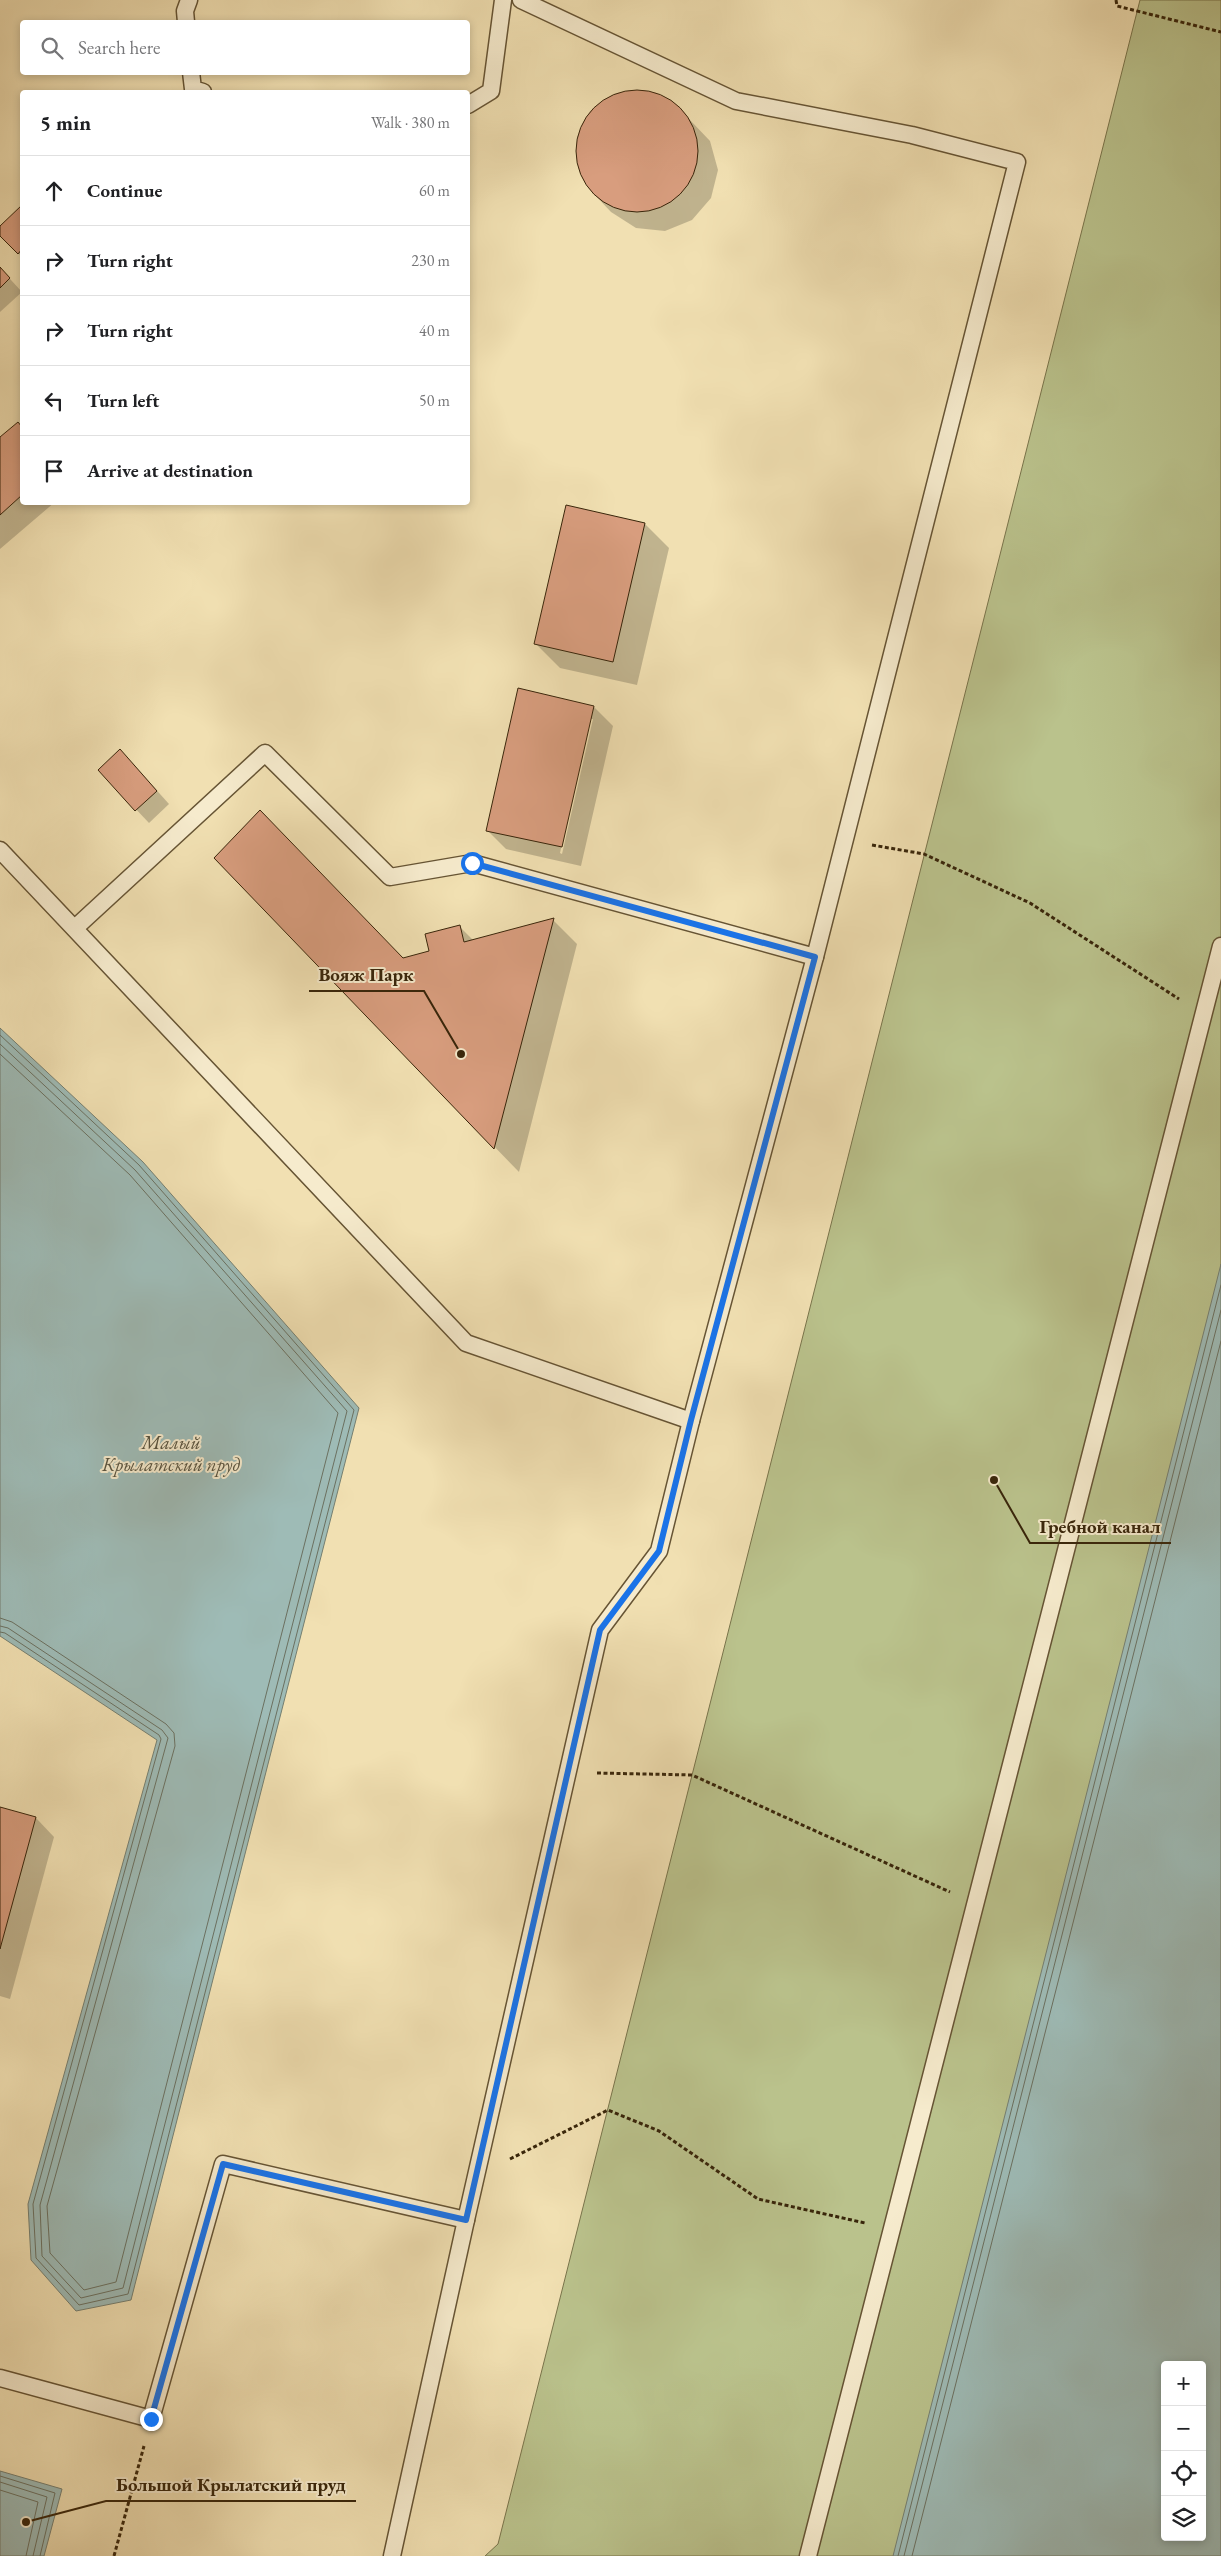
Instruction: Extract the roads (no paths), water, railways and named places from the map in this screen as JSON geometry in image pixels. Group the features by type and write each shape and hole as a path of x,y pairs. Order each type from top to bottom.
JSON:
{"lane":[{"path":"186,20 185,12 189,0"},
{"path":"470,104 491,91 504,0"},
{"path":"392,2556 600,1630 659,1551 691,1420 815,957 1017,162 912,135 736,101 521,0"},
{"path":"191,75 193,89 196,90"},
{"path":"75,928 265,753 390,877 472,863 815,957"},
{"path":"0,850 466,1343 691,1420"},
{"path":"808,2556 1221,946"},
{"path":"0,2378 151,2419 223,2164 466,2220"}],"water":[{"name":"Малый Крылатский пруд","path":"0,1028 143,1162 359,1408 131,2300 76,2311 31,2260 28,2204 157,1740 0,1636"},
{"path":"1221,1264 1221,2556 893,2556"},
{"path":"0,2471 62,2489 44,2556 0,2556"}],"place":[{"name":"Вояж Парк","path":"461,1054"},
{"name":"Гребной канал","path":"994,1480"},
{"name":"Большой Крылатский пруд","path":"26,2522"}]}
